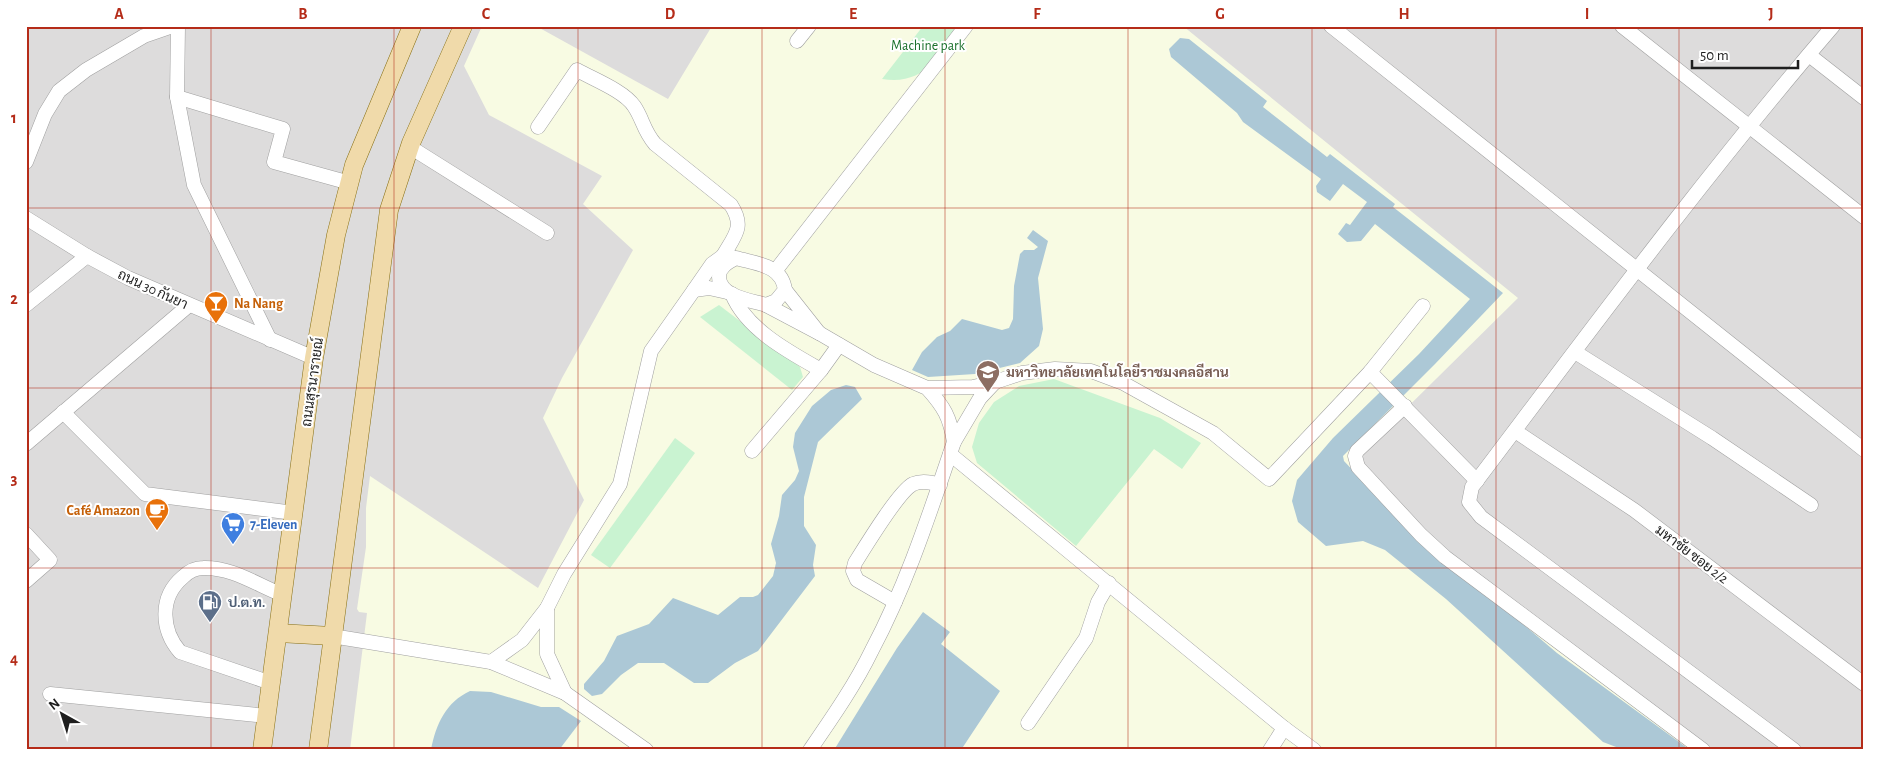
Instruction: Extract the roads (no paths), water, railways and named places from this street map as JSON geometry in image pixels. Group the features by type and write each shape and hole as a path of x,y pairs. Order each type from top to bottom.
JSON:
{"main road":[{"path":"318,750 389,210 410,147 463,26"},
{"name":"ถนนสุรนารายณ์","path":"262,750 314,358 336,235 354,166 408,28"},
{"path":"278,633 332,636"}],"street":[{"path":"26,162 45,114 59,91 86,70 144,36 173,26"},
{"path":"178,26 177,97 194,185 270,340"},
{"path":"797,41 809,26"},
{"path":"1331,26 1864,450"},
{"path":"1622,26 1864,217"},
{"path":"1794,750 1481,517 1469,502 1472,487 1476,481 1638,269 1750,127 1833,26"},
{"path":"776,270 960,29"},
{"path":"1809,55 1864,98"},
{"path":"538,127 577,70 628,99 635,108 645,132 655,144 731,205 738,215 739,222 730,257 719,272 720,284 729,293 744,316 768,335 821,370"},
{"path":"177,97 284,129 274,162 350,183"},
{"path":"410,147 547,233"},
{"name":"ถนน 30 กันยา","path":"26,218 87,256 188,306 314,358"},
{"path":"26,305 87,256"},
{"path":"491,662 522,640 547,608 564,574 620,484 651,351 712,264 730,257 776,270 784,279 785,290 819,333"},
{"path":"694,290 709,288 766,305 874,365 927,388 973,388 1022,373 1055,369 1091,371 1123,383 1213,433 1269,479 1370,372 1423,306"},
{"path":"766,305 776,301 785,290"},
{"path":"26,444 188,306"},
{"path":"752,450 821,370 839,344"},
{"path":"1575,352 1712,438 1811,504"},
{"path":"1370,372 1476,481"},
{"path":"810,750 872,651 895,602 940,485 952,448 980,398 995,382"},
{"path":"927,388 940,402 950,419 952,448 1108,583 1284,728 1314,750"},
{"path":"1404,406 1357,451 1355,456 1358,467 1421,535 1445,557 1702,750"},
{"path":"63,412 145,494 294,513"},
{"name":"มหาชัย ซอย 2/2","path":"1515,431 1634,510 1864,684"},
{"path":"895,602 857,580 853,571 856,562 900,497 910,486 927,482 940,485"},
{"path":"26,534 50,560 26,581"},
{"path":"271,683 180,652 172,644 166,629 167,599 174,585 189,572 201,567 226,570 283,595"},
{"path":"1028,723 1086,638 1098,602 1108,583"},
{"path":"547,608 547,654 565,693"},
{"path":"332,636 491,662 565,693 646,750"},
{"path":"50,694 266,716"},
{"path":"1270,750 1284,728"}],"water":[{"path":"1180,38 1189,39 1267,101 1263,107 1327,157 1330,154 1395,204 1393,207 1503,293 1343,456 1344,461 1397,517 1557,653 1690,750 1624,750 1603,742 1446,599 1385,550 1363,541 1326,546 1298,522 1292,501 1297,480 1333,438 1419,354 1470,299 1375,224 1361,241 1347,242 1338,234 1346,223 1350,225 1367,202 1343,184 1330,201 1317,192 1316,186 1321,179 1243,122 1237,113 1171,57 1169,49"},
{"path":"1033,230 1048,241 1038,278 1043,329 1039,346 1020,363 975,374 928,377 912,370 922,352 937,337 950,331 962,319 1002,330 1009,328 1013,319 1014,286 1020,254 1024,250 1034,250 1038,247 1027,238"},
{"path":"846,385 855,387 862,399 818,442 804,497 804,526 816,545 813,565 815,576 758,651 735,663 708,683 694,683 664,663 638,663 621,675 602,694 592,696 584,689 584,684 604,661 617,636 649,624 673,598 718,615 740,597 758,595 773,576 776,563 771,544 779,516 782,495 795,480 799,471 793,447 795,433 812,406 831,390"},
{"path":"923,612 950,632 941,644 1000,691 961,750 834,750 897,648"},
{"path":"470,691 491,692 541,707 559,707 581,721 559,750 431,750 443,715 454,701"}],"place":[{"name":"Na Nang","path":"216,324"},
{"name":"มหาวิทยาลัยเทคโนโลยีราชมงคลอีสาน","path":"988,393"},
{"name":"Café Amazon","path":"157,531"},
{"name":"7-Eleven","path":"233,545"},
{"name":"ป.ต.ท.","path":"210,623"}],"park label":[{"name":"Machine park","path":"928,45"}]}
